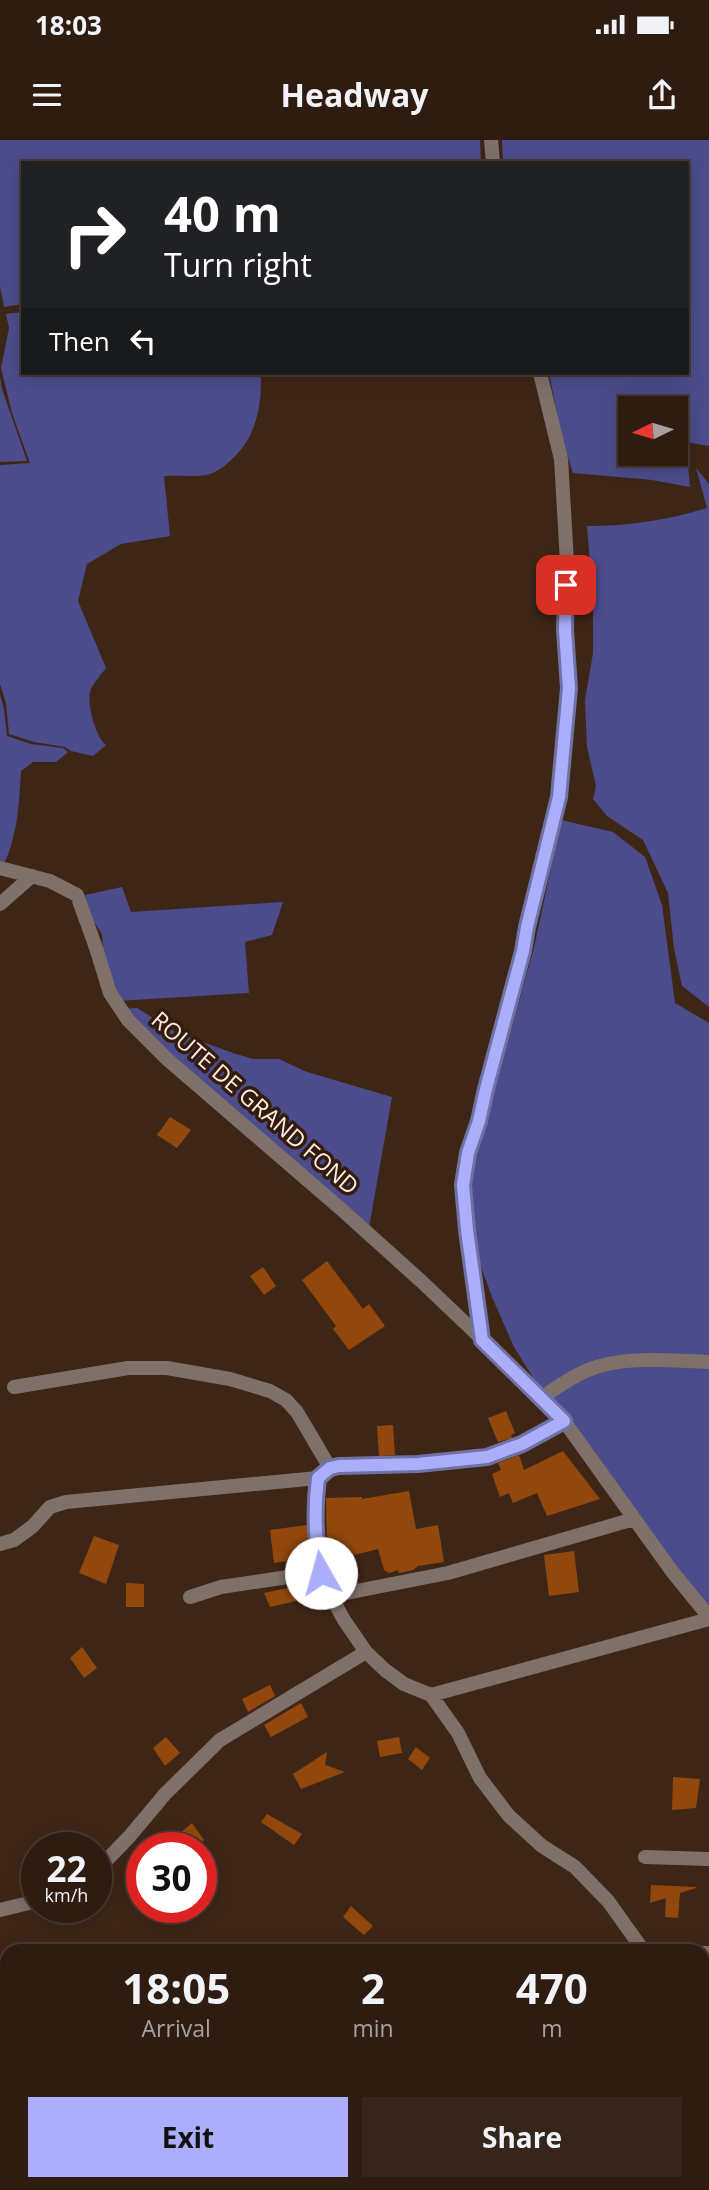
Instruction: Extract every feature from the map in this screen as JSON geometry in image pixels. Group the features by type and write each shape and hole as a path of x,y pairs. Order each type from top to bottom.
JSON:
{"street":[{"path":"491,140 493,161"},
{"path":"482,1340 463,1185 468,1153 479,1121 523,951 559,797 569,688 565,630 567,562 561,459 540,375"},
{"name":"ROUTE DE GRAND FOND","path":"0,868 50,881 77,895 110,993 128,1020 167,1059 421,1280 564,1421 671,1570 709,1618"},
{"path":"0,904 32,876"},
{"path":"541,1398 589,1370 609,1364 637,1361 709,1362"},
{"path":"14,1387 128,1368 167,1368 230,1379 270,1391 286,1399 297,1412 324,1473 316,1496 317,1548 321,1573 344,1620 366,1652 385,1670 404,1684 431,1695 457,1733 480,1778 509,1815 542,1846 575,1867 608,1901 636,1944"},
{"path":"0,1544 14,1541 33,1526 50,1507 66,1502 324,1473 352,1465 418,1464 487,1457 522,1444 564,1421"},
{"path":"331,1596 448,1573 634,1519"},
{"path":"190,1597 221,1587 321,1573"},
{"path":"431,1695 709,1618"},
{"path":"112,1855 165,1794 220,1741 366,1652"},
{"path":"645,1857 709,1860"},
{"path":"0,1910 21,1905"}],"shaded area":[{"path":"0,140 480,140 481,161 21,161 21,304 4,307 0,286"},
{"path":"502,140 709,140 709,446 688,442 688,396 618,396 618,466 688,464 690,487 652,480 573,473 562,439 549,375 689,375 689,161 503,161"},
{"path":"21,312 21,375 261,375 256,421 239,452 225,465 207,475 164,476 170,536 121,544 87,564 78,601 106,668 90,692 93,721 106,745 93,756 9,734 6,703 0,684 0,465 30,463 12,413 1,368 9,328 6,314"},
{"path":"0,377 2,389 27,461 0,462"},
{"path":"696,468 709,484 709,1007 682,986 674,948 668,893 643,840 607,816 593,799 596,786 587,747 585,700 593,653 593,600 587,526 648,522 707,508"},
{"path":"0,694 7,736 31,744 63,748 68,752 56,762 33,762 21,771 15,830 4,864 0,864"},
{"path":"561,820 613,832 645,857 662,905 675,1003 709,1023 709,1609 559,1419 514,1347 470,1236 473,1166 534,948"},
{"path":"122,887 131,912 283,902 272,935 245,942 249,993 117,1001 104,967 102,934 90,916 85,895"},
{"path":"137,1008 175,1032 233,1053 253,1059 279,1059 307,1072 392,1097 367,1239 120,1009"}],"building":[{"path":"170,1117 191,1130 177,1148 157,1135"},
{"path":"327,1261 363,1309 369,1304 385,1326 349,1350 333,1329 336,1326 302,1280"},
{"path":"263,1267 276,1286 264,1295 250,1276"},
{"path":"506,1411 515,1433 511,1435 512,1438 498,1442 488,1418"},
{"path":"393,1425 395,1455 379,1456 377,1426"},
{"path":"563,1451 600,1499 547,1516 537,1493 513,1503 509,1493 500,1497 492,1474 501,1470 498,1463 519,1455 524,1470"},
{"path":"409,1491 416,1529 438,1525 444,1562 389,1573 384,1570 378,1549 354,1555 355,1562 330,1565 326,1498 362,1499"},
{"path":"307,1525 309,1558 274,1563 270,1530"},
{"path":"94,1536 119,1545 106,1584 79,1573"},
{"path":"574,1551 579,1592 549,1596 544,1555"},
{"path":"126,1583 144,1584 144,1607 126,1607"},
{"path":"302,1585 307,1592 296,1601 270,1607 264,1593"},
{"path":"82,1647 97,1668 84,1678 70,1658"},
{"path":"270,1685 275,1696 248,1712 242,1699"},
{"path":"301,1703 308,1717 271,1737 264,1725"},
{"path":"166,1737 180,1753 165,1766 153,1748"},
{"path":"399,1737 402,1753 380,1757 377,1741"},
{"path":"416,1747 430,1758 422,1770 408,1759"},
{"path":"327,1752 325,1765 345,1772 301,1789 293,1774"},
{"path":"673,1777 700,1779 696,1808 672,1810"},
{"path":"267,1814 302,1834 294,1845 261,1822"},
{"path":"192,1823 198,1832 181,1832"},
{"path":"651,1885 696,1888 680,1893 678,1918 665,1917 666,1898 650,1903"},
{"path":"351,1906 373,1926 364,1935 343,1917"}],"route":[{"path":"321,1573 317,1548 316,1496 318,1478 330,1468 461,1461 487,1457 522,1444 564,1421 482,1340 463,1185 468,1153 479,1121 523,951 559,797 569,688 565,630 566,585"}]}
